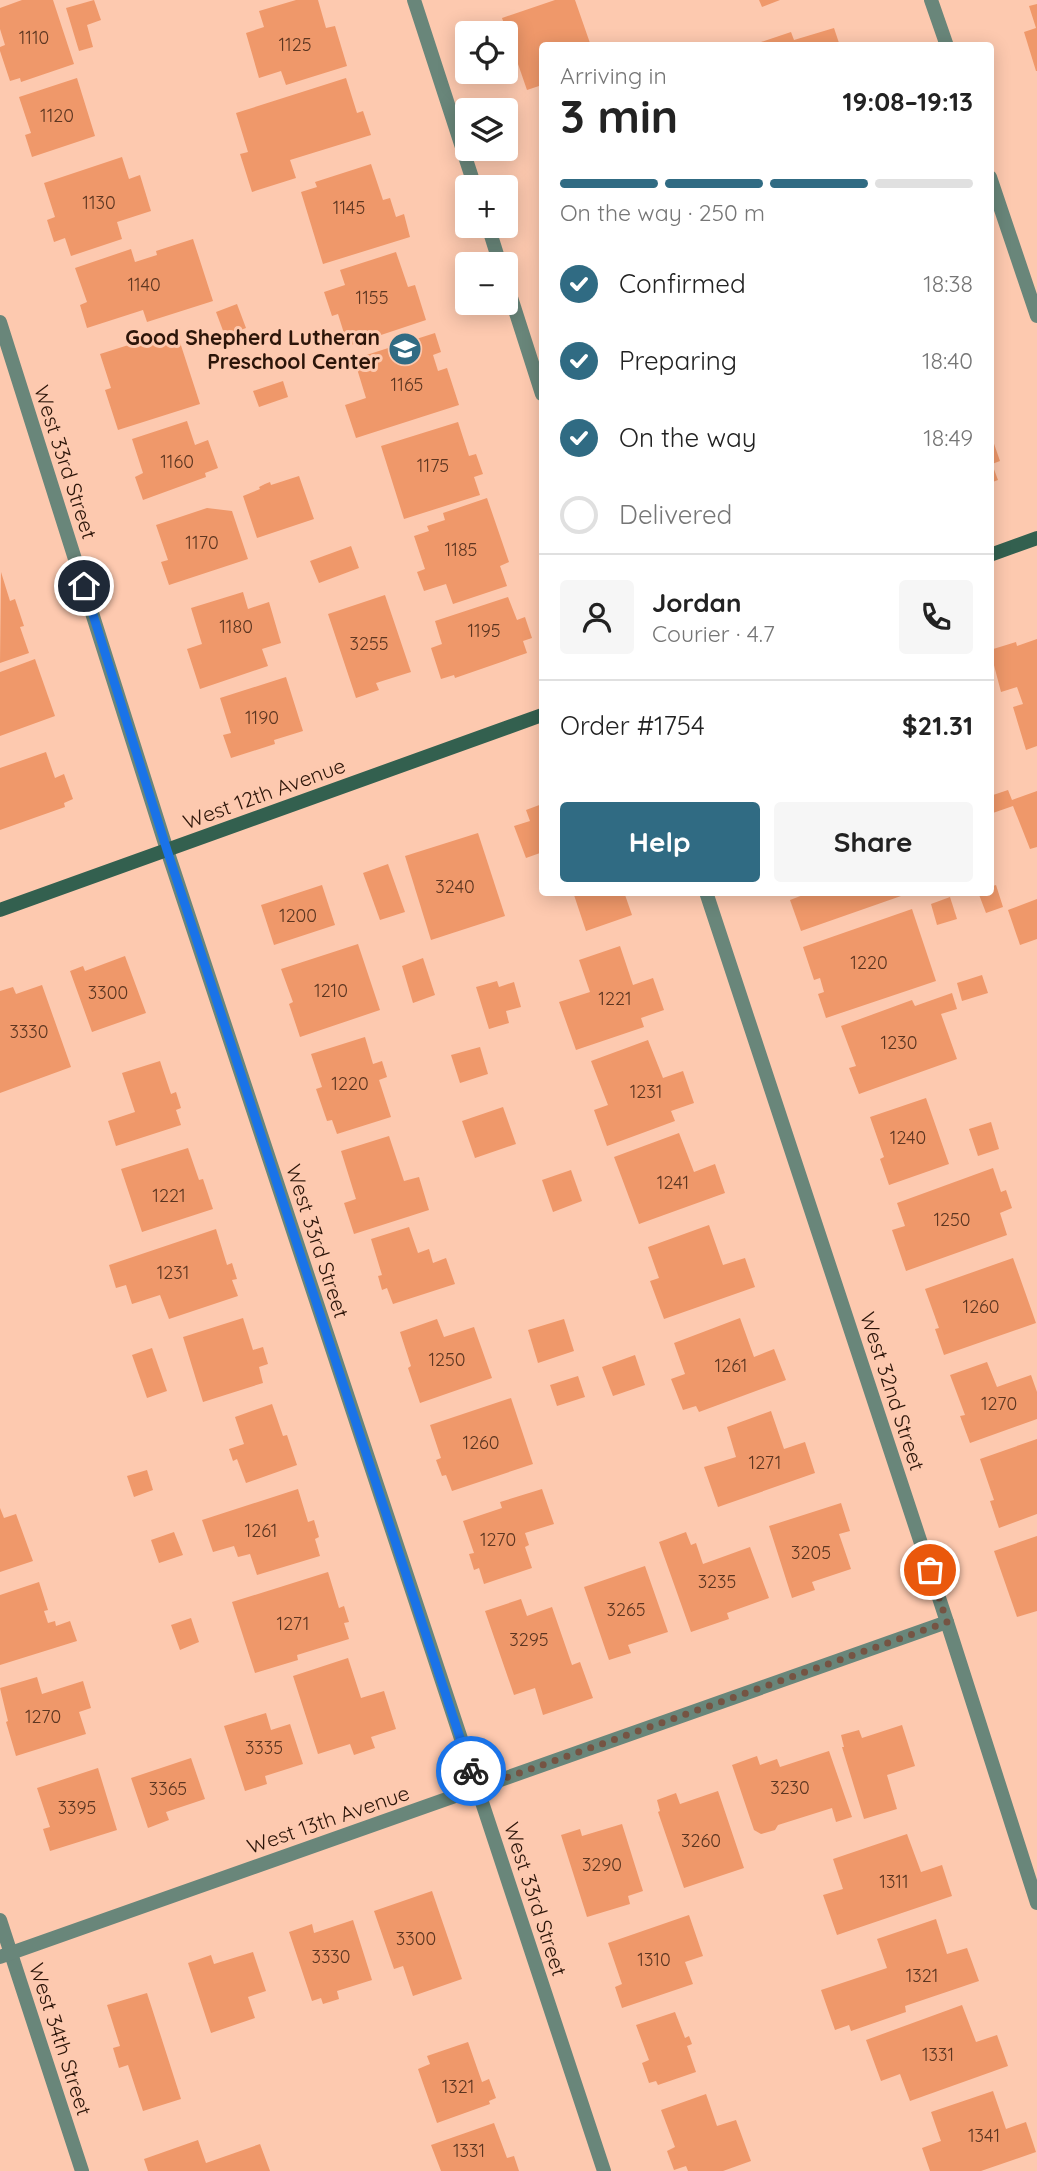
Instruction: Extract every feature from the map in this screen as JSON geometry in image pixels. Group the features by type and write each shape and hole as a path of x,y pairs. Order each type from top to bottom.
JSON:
{"main road":[{"path":"994,554 1037,538"},
{"name":"West 12th Avenue","path":"0,909 539,716"}],"street":[{"path":"414,0 471,175"},
{"path":"931,0 946,42"},
{"path":"994,189 1037,316"},
{"path":"517,315 539,385"},
{"name":"West 33rd Street","path":"0,322 167,850 604,2171"},
{"name":"West 32nd Street","path":"707,896 1037,1903"},
{"name":"West 13th Avenue","path":"6,1955 947,1622"},
{"name":"West 34th Street","path":"0,1920 6,1955 82,2171"}],"building":[{"path":"22,0 53,0 74,64 21,82 20,78 10,81 0,51 0,47 5,45 0,29 0,8"},
{"path":"94,0 101,20 87,25 93,47 79,51 66,8"},
{"path":"296,0 318,0 326,28 335,26 347,66 286,85 281,71 259,78 246,33 264,27 259,11"},
{"path":"555,0 575,0 590,42 539,42 539,86 527,90 518,64 518,21 503,21 502,18"},
{"path":"759,0 780,0 762,7"},
{"path":"1037,4 1036,71 1024,32 1036,28 1029,6"},
{"path":"834,28 839,42 761,42 791,32 794,40"},
{"path":"77,78 95,136 32,157 25,135 31,133 19,97"},
{"path":"346,78 357,113 363,111 371,135 290,160 296,178 252,192 240,154 248,152 236,113"},
{"path":"122,157 129,179 140,175 151,211 117,222 122,239 71,256 65,238 54,242 47,220 55,217 44,183"},
{"path":"371,164 383,200 390,198 396,217 404,214 410,237 323,264 301,192 317,187 315,182"},
{"path":"193,239 213,301 147,322 143,310 87,328 80,305 87,302 75,268 131,249 135,262 157,255 156,251"},
{"path":"396,252 408,287 415,285 426,320 348,346 338,314 332,316 324,292 345,285 340,270"},
{"path":"237,304 246,328 225,336 216,312"},
{"path":"176,330 200,404 118,430 105,390 111,388 100,354"},
{"path":"435,333 441,352 433,355 438,371 447,368 459,405 356,438 345,405 366,398 354,359"},
{"path":"283,381 288,397 259,407 253,391"},
{"path":"187,421 195,445 208,440 218,468 205,473 206,477 143,500 135,477 143,473 132,439"},
{"path":"458,422 469,456 476,454 483,474 474,477 480,495 404,519 381,446"},
{"path":"994,444 1000,461 994,463"},
{"path":"299,476 314,519 257,538 243,496 270,482 271,485"},
{"path":"487,498 509,562 500,566 507,586 453,604 446,584 424,591 417,572 425,569 414,536 429,531 427,526 445,520 443,513"},
{"path":"207,508 232,511 248,559 169,585 161,562 168,560 156,525"},
{"path":"351,546 359,568 319,583 310,561"},
{"path":"1,572 10,601 15,599 24,626 20,627 29,653 0,663"},
{"path":"243,592 248,609 269,602 281,643 262,649 268,666 200,689 187,649 202,644 191,608"},
{"path":"385,595 411,672 376,683 379,690 356,698 328,614"},
{"path":"508,597 517,620 525,617 532,638 523,641 527,653 455,678 454,675 441,679 431,648 442,644 435,621"},
{"path":"1037,639 1037,746 1026,750 1013,707 1023,704 1017,687 1001,692 994,665 994,649 1016,642 1017,646"},
{"path":"35,659 55,716 0,736 0,672"},
{"path":"286,677 303,731 274,740 275,744 231,758 223,735 231,733 220,698"},
{"path":"46,752 55,778 64,774 73,799 64,803 65,807 0,830 0,768"},
{"path":"1008,790 1012,800 1037,791 1037,847 1030,849 1013,806 994,813 994,795"},
{"path":"539,805 539,853 526,858 514,826 530,821 526,810"},
{"path":"478,833 505,916 431,940 405,856"},
{"path":"388,864 405,912 380,920 363,873"},
{"path":"322,885 335,925 274,945 261,905"},
{"path":"996,885 1003,907 986,913 980,896 994,896"},
{"path":"574,896 625,896 632,915 586,931"},
{"path":"800,896 901,896 801,931 790,900"},
{"path":"950,897 957,919 937,925 931,904"},
{"path":"1037,899 1037,939 1020,945 1008,910"},
{"path":"912,909 936,981 826,1018 818,994 824,992 820,978 814,980 803,947"},
{"path":"358,944 380,1010 300,1037 289,1004 293,1002 281,969"},
{"path":"620,946 633,985 653,978 664,1010 641,1018 644,1027 576,1050 559,1002 590,992 579,960"},
{"path":"125,956 146,1013 92,1032 70,971 83,966 85,971"},
{"path":"423,958 435,995 413,1003 402,966"},
{"path":"982,975 988,993 962,1001 957,983"},
{"path":"497,981 499,987 514,982 521,1007 506,1011 509,1023 489,1029 476,987"},
{"path":"42,985 71,1067 0,1093 0,991 13,987 16,994"},
{"path":"952,993 957,1009 941,1014 957,1059 859,1094 849,1068 856,1066 841,1026 912,1000 915,1006"},
{"path":"365,1037 373,1064 382,1061 387,1077 379,1080 391,1117 337,1134 332,1120 327,1121 316,1089 322,1087 311,1054"},
{"path":"648,1040 663,1078 683,1071 694,1103 671,1111 675,1121 607,1146 594,1110 608,1105 591,1061"},
{"path":"480,1047 488,1074 460,1083 451,1055"},
{"path":"160,1061 171,1094 176,1092 181,1108 176,1110 181,1125 116,1146 108,1121 135,1112 122,1073"},
{"path":"926,1098 949,1164 889,1185 880,1159 884,1157 870,1117"},
{"path":"503,1107 516,1144 475,1158 462,1121"},
{"path":"991,1122 999,1149 978,1156 969,1129"},
{"path":"679,1133 694,1172 715,1164 725,1193 639,1224 614,1157"},
{"path":"389,1136 404,1181 419,1177 429,1210 354,1234 344,1203 356,1199 341,1151"},
{"path":"188,1148 199,1180 203,1179 213,1209 142,1232 121,1169"},
{"path":"993,1168 1001,1192 1006,1190 1012,1208 1000,1213 1007,1235 906,1271 892,1230 905,1226 897,1203"},
{"path":"571,1170 582,1201 553,1212 542,1180"},
{"path":"709,1225 723,1265 745,1258 755,1287 664,1319 650,1281 659,1278 648,1247"},
{"path":"409,1227 418,1253 429,1249 433,1263 446,1258 455,1284 393,1304 387,1288 382,1290 378,1276 382,1275 371,1239"},
{"path":"216,1229 227,1265 232,1263 237,1279 232,1280 238,1296 169,1319 160,1295 132,1304 126,1285 116,1288 109,1265"},
{"path":"1013,1258 1036,1323 944,1355 935,1329 939,1328 925,1289"},
{"path":"243,1318 253,1350 263,1347 268,1364 259,1367 263,1383 203,1402 183,1337"},
{"path":"740,1318 754,1357 774,1349 786,1380 699,1412 696,1406 683,1410 671,1379 685,1374 674,1343"},
{"path":"437,1319 444,1337 474,1327 492,1378 420,1403 400,1332"},
{"path":"564,1319 574,1351 538,1363 528,1330"},
{"path":"152,1348 167,1391 147,1398 132,1355"},
{"path":"635,1355 645,1385 613,1396 602,1367"},
{"path":"987,1362 997,1387 1031,1375 1037,1392 1037,1419 970,1443 960,1416 965,1415 950,1375"},
{"path":"578,1376 585,1397 557,1406 550,1385"},
{"path":"511,1398 533,1464 452,1491 436,1460 441,1458 430,1425"},
{"path":"272,1404 283,1436 287,1435 297,1465 246,1483 237,1459 233,1461 229,1449 244,1444 235,1417"},
{"path":"771,1411 784,1449 805,1442 815,1473 718,1507 704,1467 736,1457 727,1427"},
{"path":"1037,1439 1037,1514 999,1528 990,1501 994,1500 980,1459"},
{"path":"147,1470 153,1490 134,1497 127,1476"},
{"path":"298,1489 308,1522 314,1520 319,1537 315,1539 320,1556 257,1575 250,1554 238,1557 234,1546 213,1552 202,1520"},
{"path":"542,1489 554,1524 525,1533 529,1545 525,1547 532,1568 484,1584 479,1568 474,1570 469,1554 474,1553 463,1521 502,1508 500,1502"},
{"path":"841,1503 850,1531 839,1534 851,1569 812,1582 815,1590 792,1598 769,1526"},
{"path":"0,1508 4,1518 16,1514 33,1561 0,1572"},
{"path":"174,1532 183,1555 159,1563 151,1540"},
{"path":"686,1532 691,1545 696,1543 703,1564 750,1547 769,1598 727,1613 729,1619 691,1632 659,1542"},
{"path":"1037,1536 1037,1611 1017,1617 994,1551"},
{"path":"645,1566 668,1632 628,1645 631,1653 609,1660 584,1587"},
{"path":"328,1572 339,1608 344,1606 349,1622 344,1623 349,1639 297,1655 298,1660 255,1673 232,1602"},
{"path":"39,1582 48,1610 44,1611 48,1623 55,1621 56,1626 70,1621 77,1641 0,1665 0,1595"},
{"path":"521,1599 527,1616 552,1607 572,1665 580,1662 593,1698 543,1715 535,1688 514,1695 485,1611"},
{"path":"191,1618 199,1642 180,1650 171,1625"},
{"path":"348,1658 361,1698 384,1691 396,1729 371,1737 375,1748 354,1755 350,1744 318,1754 293,1676"},
{"path":"37,1677 42,1694 83,1681 91,1708 79,1712 86,1734 16,1756 0,1688"},
{"path":"266,1713 271,1730 290,1724 303,1764 265,1776 267,1784 245,1791 224,1726"},
{"path":"902,1725 915,1766 887,1775 897,1809 864,1819 842,1747 841,1735 859,1730 862,1738"},
{"path":"829,1751 852,1817 836,1822 832,1808 778,1825 775,1830 761,1834 754,1830 732,1765 757,1756 760,1765 777,1759 780,1767"},
{"path":"191,1758 205,1799 166,1812 169,1820 148,1828 131,1778"},
{"path":"98,1768 117,1830 50,1851 43,1829 50,1827 37,1788"},
{"path":"718,1791 744,1868 684,1888 658,1812 657,1800 676,1793 680,1804"},
{"path":"622,1824 643,1891 628,1896 630,1904 587,1917 561,1835 580,1829 582,1836"},
{"path":"907,1834 921,1872 942,1865 952,1896 837,1935 823,1895 843,1889 833,1859"},
{"path":"432,1891 462,1979 413,1996 403,1966 394,1969 374,1911"},
{"path":"689,1915 703,1956 685,1962 693,1984 622,2008 615,1987 622,1984 608,1943"},
{"path":"936,1919 947,1954 967,1948 979,1981 905,2006 906,2012 851,2031 849,2025 835,2030 821,1990 887,1968 877,1939"},
{"path":"353,1920 372,1980 337,1991 339,1999 323,2004 321,1998 312,2001 289,1932 312,1924 314,1933"},
{"path":"253,1952 266,1991 248,1997 255,2018 211,2033 188,1963 211,1955 214,1964"},
{"path":"147,1993 181,2099 143,2111 128,2065 119,2068 113,2048 120,2046 107,2005"},
{"path":"962,2005 976,2042 997,2035 1008,2066 910,2101 900,2074 881,2081 866,2040"},
{"path":"675,2012 685,2038 689,2036 692,2044 687,2046 696,2072 658,2085 656,2081 649,2083 642,2063 649,2060 636,2025"},
{"path":"468,2042 482,2082 489,2079 496,2098 489,2101 490,2104 437,2123 418,2069 430,2064 427,2056"},
{"path":"993,2091 1006,2129 1026,2122 1036,2152 981,2171 930,2171 922,2148 941,2141 931,2112"},
{"path":"706,2094 717,2126 736,2120 751,2161 723,2171 688,2171 686,2166 674,2170 667,2151 675,2147 661,2110"},
{"path":"494,2123 507,2158 514,2156 519,2171 441,2171 431,2145"},
{"path":"198,2140 206,2163 260,2144 270,2171 148,2171 144,2159"}],"way so far":[{"path":"471,1771 477,1788 947,1622 930,1570"}],"place":[{"name":"Good Shepherd Lutheran Preschool Center","path":"405,349"}],"route":[{"path":"84,586 167,850 471,1771"}]}
